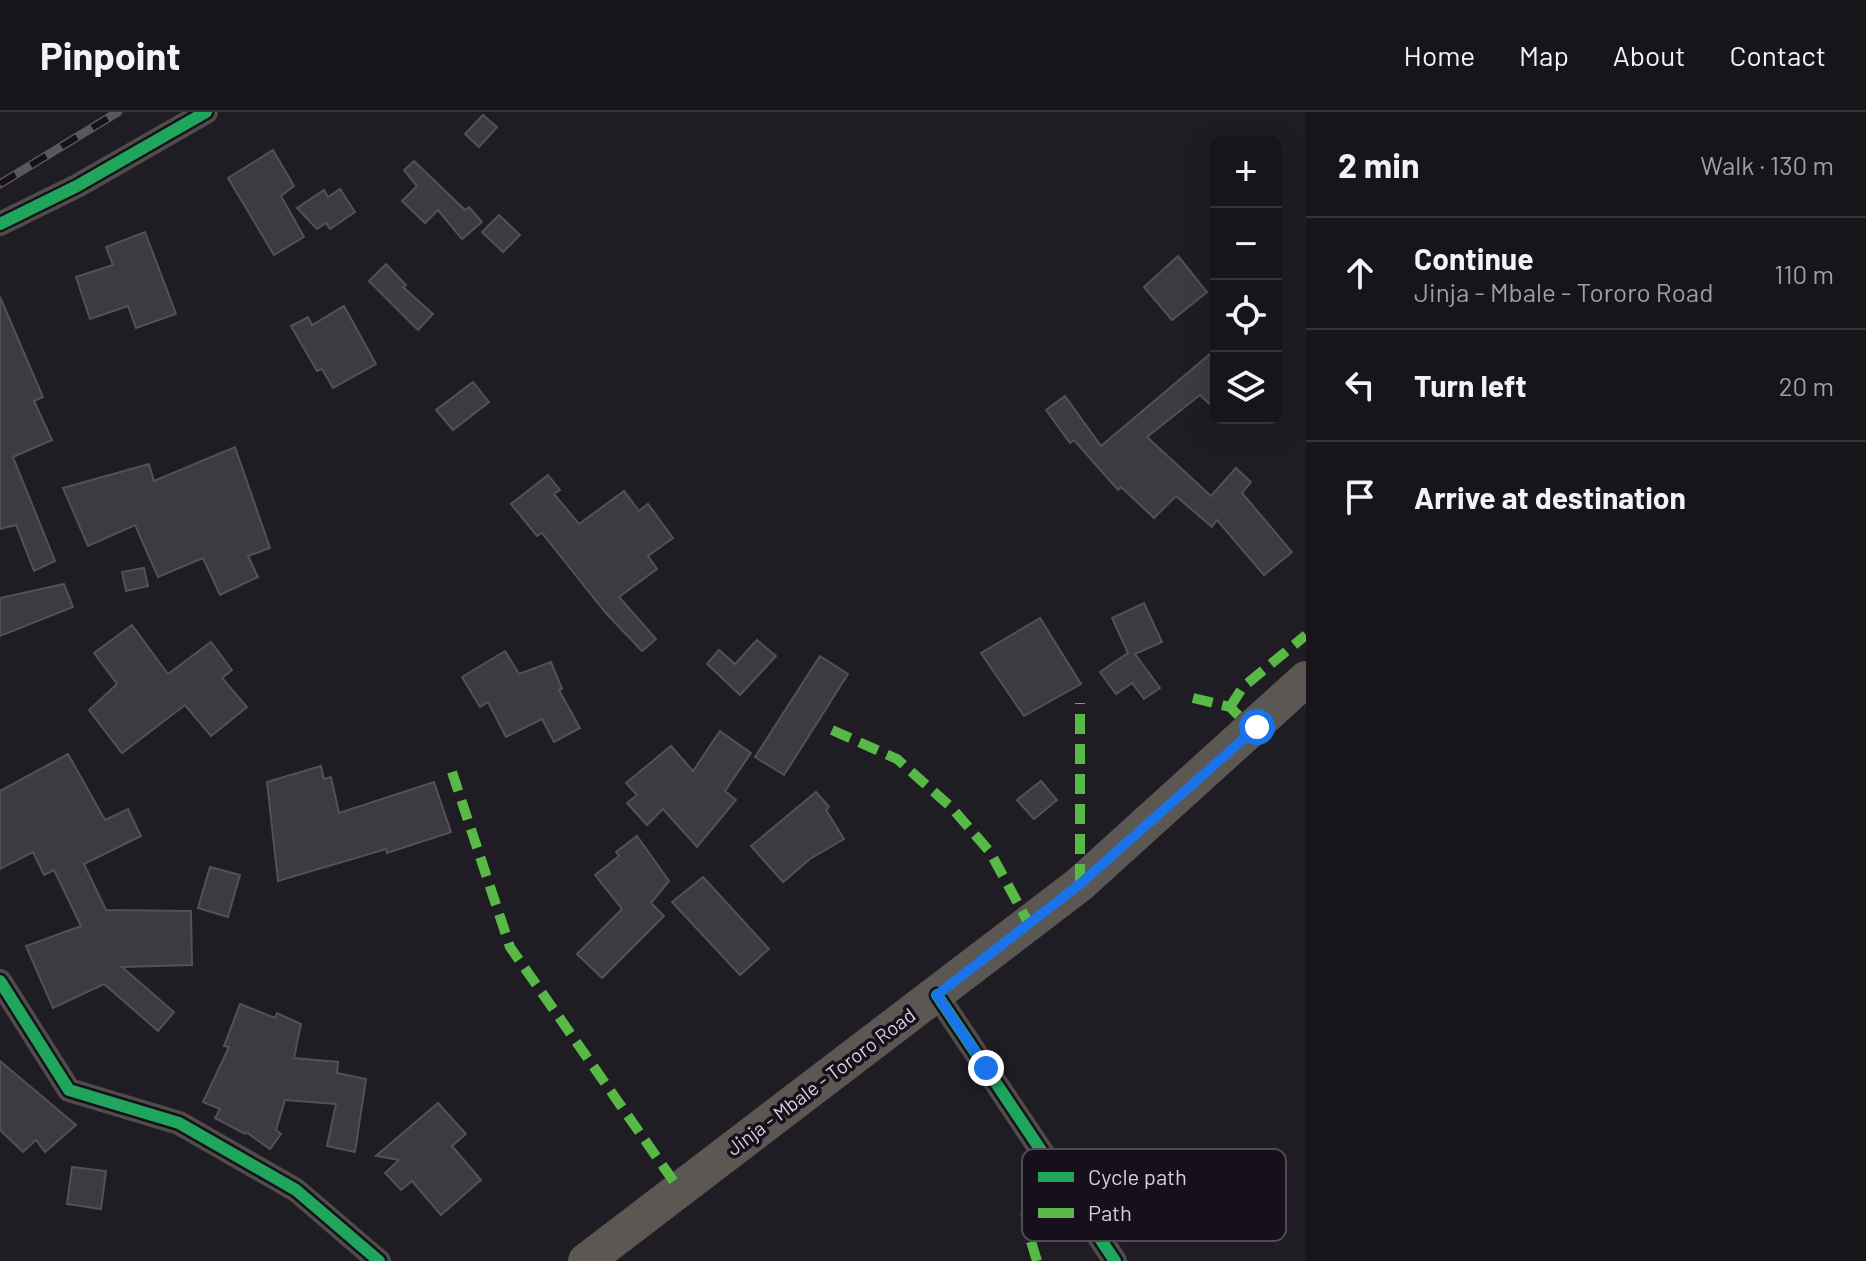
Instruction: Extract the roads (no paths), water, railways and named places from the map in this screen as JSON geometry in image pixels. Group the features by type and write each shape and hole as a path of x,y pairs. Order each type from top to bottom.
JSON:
{"main road":[{"name":"Jinja - Mbale - Tororo Road","path":"586,1261 1080,884 1306,679"}],"street":[{"path":"0,224 77,186 206,112"},
{"path":"0,981 69,1090 179,1123 296,1190 379,1261"},
{"path":"937,995 1040,1149"},
{"path":"1102,1241 1115,1261"}],"railway":[{"path":"0,184 118,112"}]}
